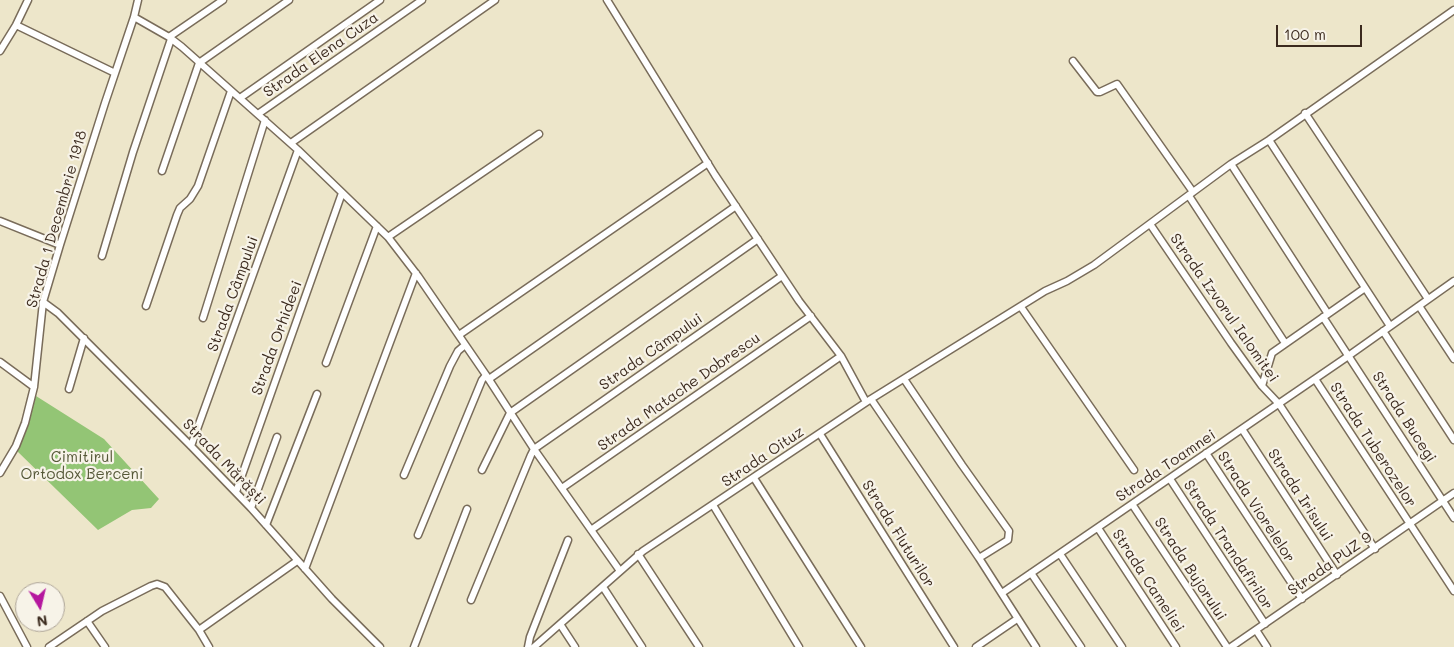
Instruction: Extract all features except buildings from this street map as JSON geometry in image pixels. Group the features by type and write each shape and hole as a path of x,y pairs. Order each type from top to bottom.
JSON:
{"street":[{"path":"0,51 28,0"},
{"path":"102,256 170,38 222,0"},
{"path":"162,172 199,63 289,0"},
{"path":"240,98 380,0"},
{"name":"Strada Elena Cuza","path":"258,114 422,0"},
{"path":"291,143 495,0"},
{"path":"607,0 708,163 782,276 841,356 869,401 980,558 1036,647"},
{"name":"Strada 1 Decembrie 1918","path":"0,473 21,434 34,387 44,302 60,246 134,17 136,1"},
{"name":"Strada Oituz","path":"534,647 638,554 869,401 1045,291 1094,265 1231,164 1269,140 1454,10"},
{"path":"134,17 170,38 240,98 291,143 388,237 416,272 488,377 534,449 620,571"},
{"path":"16,24 115,73"},
{"path":"1072,61 1097,92 1117,84 1191,194 1285,343"},
{"path":"146,306 177,214 180,208 190,200 198,186 231,91"},
{"path":"1305,113 1428,299"},
{"path":"203,318 265,120"},
{"path":"388,237 539,134"},
{"path":"1269,140 1390,326"},
{"name":"Strada Câmpului","path":"192,446 298,150"},
{"path":"459,335 708,163"},
{"name":"Strada Bucegi","path":"1231,164 1326,316 1347,357 1454,518"},
{"name":"Strada Orhideei","path":"236,492 342,193"},
{"path":"418,535 482,380 736,206"},
{"path":"0,220 60,246"},
{"name":"Strada Izvorul Ialomitei","path":"1150,224 1262,386 1279,404 1375,548"},
{"path":"326,364 377,226"},
{"path":"482,470 510,413 758,239"},
{"path":"305,569 416,272"},
{"name":"Strada Câmpului","path":"534,449 782,276"},
{"name":"Strada Toamnei","path":"1002,593 1279,404 1454,281"},
{"path":"1262,386 1272,353 1366,288"},
{"name":"Strada Mărăști","path":"44,302 58,312 192,446 251,508 297,561 380,647"},
{"path":"1419,306 1454,359"},
{"path":"1021,307 1134,470"},
{"name":"Strada Matache Dobrescu","path":"562,488 810,316"},
{"path":"1383,331 1454,440"},
{"path":"69,389 84,338"},
{"path":"404,475 450,366 458,351 466,345"},
{"path":"592,530 841,356"},
{"path":"0,362 34,387"},
{"path":"904,379 1009,531 1008,540 980,558"},
{"name":"Strada Tuberozelor","path":"1315,379 1454,591"},
{"path":"266,525 317,394"},
{"name":"Strada Irisului","path":"1242,429 1337,575"},
{"name":"Strada Fluturilor","path":"820,434 954,647"},
{"path":"251,508 277,437"},
{"path":"471,600 534,449"},
{"name":"Strada Viorelelor","path":"1206,454 1302,599"},
{"path":"754,478 861,647"},
{"name":"Strada Trandafirilor","path":"1170,479 1265,624"},
{"name":"Strada PUZ 9","path":"1231,647 1454,493"},
{"path":"713,504 798,647"},
{"name":"Strada Bujorului","path":"1132,504 1227,647"},
{"path":"414,647 467,509"},
{"name":"Strada Cameliei","path":"1098,528 1176,647"},
{"path":"528,647 530,637 568,540"},
{"path":"638,554 699,647"},
{"path":"1060,554 1122,647"},
{"path":"199,630 297,561"},
{"path":"1030,573 1081,647"},
{"path":"51,646 102,611 157,584 165,587 199,630 209,647"},
{"path":"603,587 642,647"},
{"path":"0,596 27,647"},
{"path":"976,647 1018,619"},
{"path":"87,621 105,647"},
{"path":"560,624 575,647"},
{"path":"1256,630 1267,647"}],"green space":[{"name":"Cimitirul Ortodox Berceni","path":"36,396 104,439 159,499 151,508 132,510 98,530 17,451"}]}
